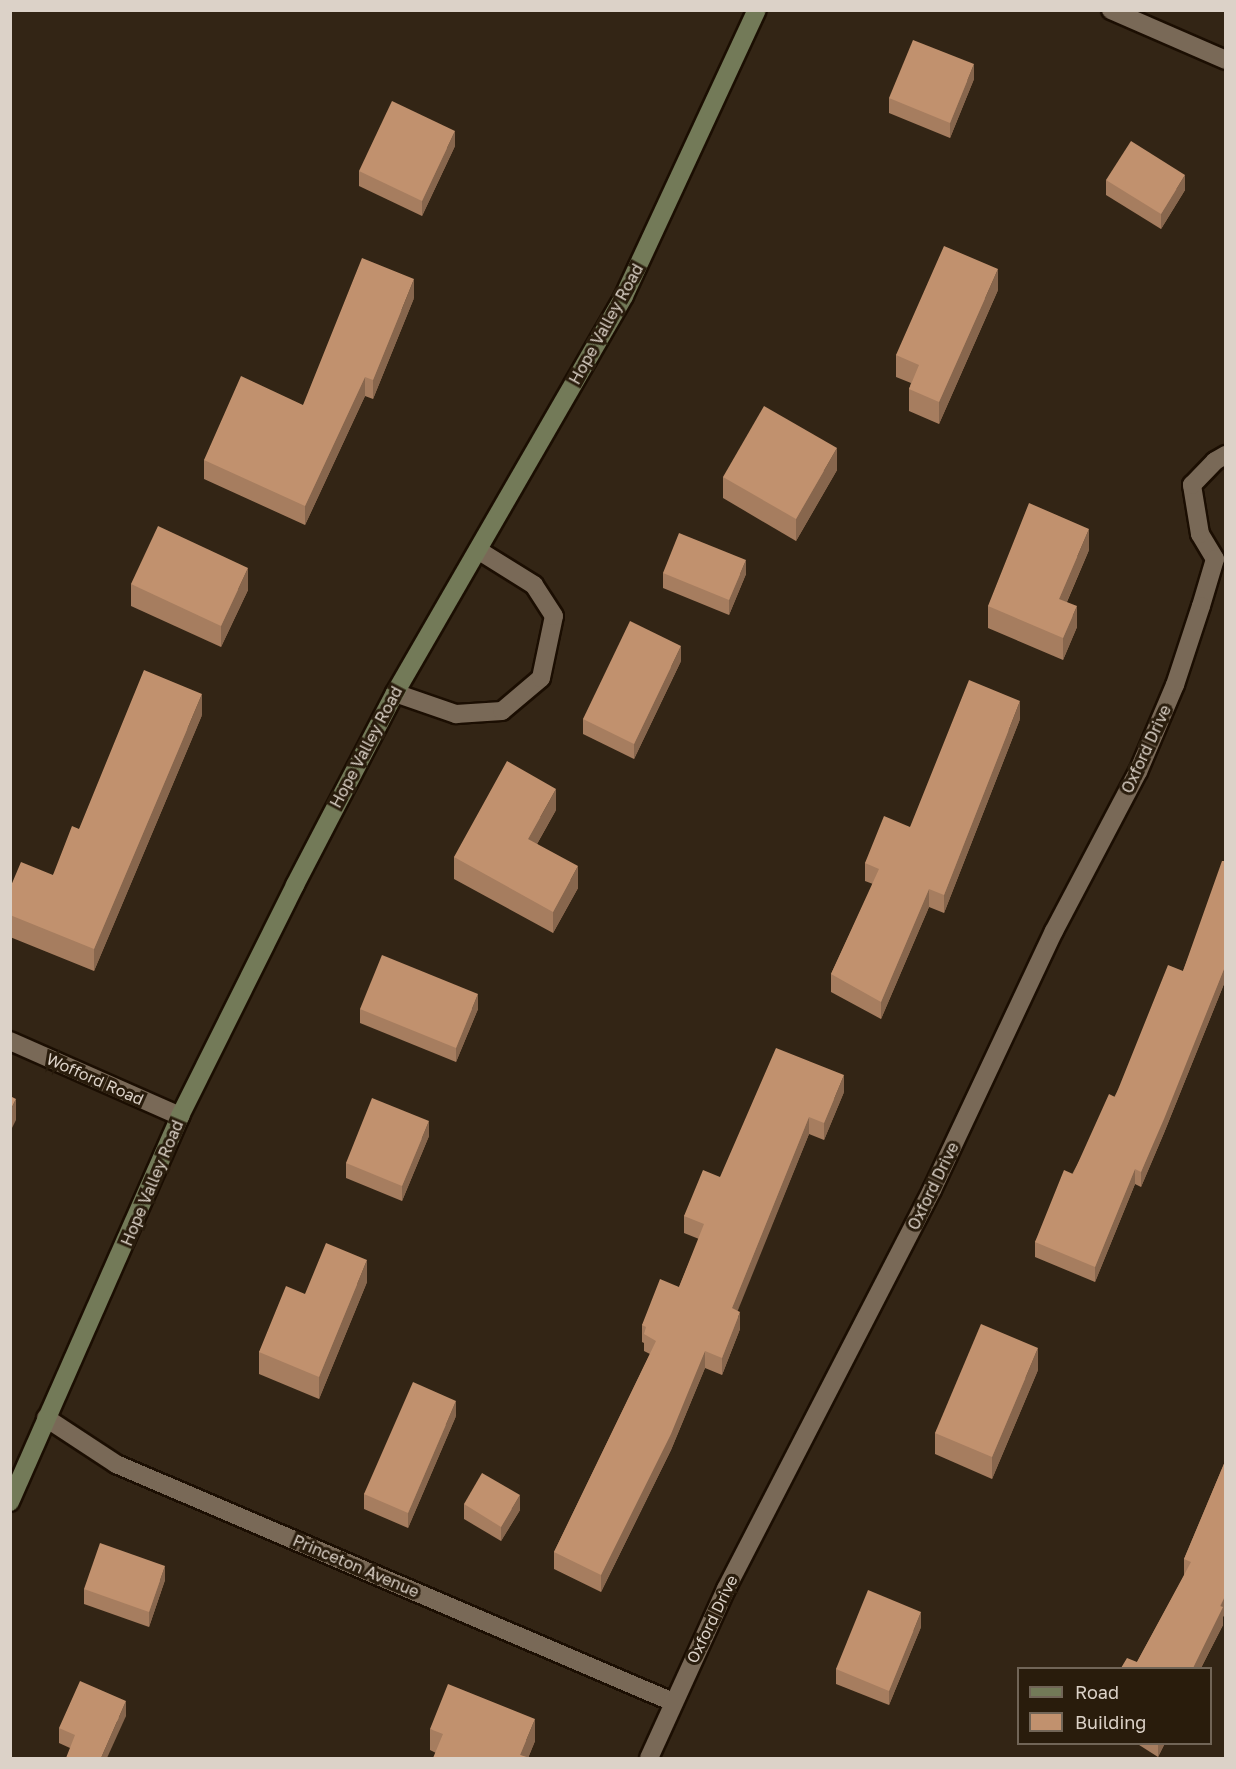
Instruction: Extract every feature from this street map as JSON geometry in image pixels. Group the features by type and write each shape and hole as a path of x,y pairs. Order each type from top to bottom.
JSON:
{"main road":[{"name":"Hope Valley Road","path":"10,1502 180,1116 353,768 624,296 757,10"}],"street":[{"path":"1112,10 1226,60"},
{"path":"1220,558 1200,534 1192,485 1215,460 1226,455"},
{"path":"395,693 456,714 502,711 541,678 554,616 534,585 478,550"},
{"name":"Oxford Drive","path":"649,1758 726,1589 932,1190 1054,931 1138,772 1175,685 1201,606 1220,558"},
{"name":"Wofford Road","path":"10,1041 180,1116"},
{"name":"Princeton Avenue","path":"46,1418 116,1464 673,1702"}],"building":[{"path":"913,40 974,64 950,123 889,98"},
{"path":"392,101 455,131 422,201 359,171"},
{"path":"1131,141 1185,175 1161,214 1106,180"},
{"path":"944,246 998,269 939,402 909,389 919,365 896,355"},
{"path":"362,258 414,279 373,380 365,377 305,506 204,460 241,376 303,405"},
{"path":"764,406 837,448 796,519 723,477"},
{"path":"1029,503 1089,529 1059,599 1077,606 1063,638 988,606"},
{"path":"158,526 248,568 221,626 131,584"},
{"path":"679,533 746,560 729,600 663,573"},
{"path":"630,621 681,646 634,744 583,719"},
{"path":"144,670 202,694 94,949 10,915 10,888 21,862 53,875 72,826 79,829"},
{"path":"969,680 1020,701 944,895 929,889 881,1002 831,974 879,869 865,863 884,816 910,827"},
{"path":"507,761 556,789 528,839 578,866 553,912 454,857"},
{"path":"1222,861 1226,861 1226,964 1164,1119 1141,1172 1135,1169 1095,1267 1035,1242 1064,1170 1073,1174 1109,1094 1115,1097 1168,965 1183,971"},
{"path":"382,955 478,994 456,1048 360,1009"},
{"path":"776,1048 844,1075 824,1123 809,1117 732,1308 740,1312 722,1358 705,1351 671,1434 601,1575 554,1552 656,1341 644,1334 646,1327 642,1325 660,1279 679,1287 704,1224 684,1216 703,1170 720,1177"},
{"path":"10,1096 16,1099 10,1111"},
{"path":"372,1098 429,1121 402,1186 346,1163"},
{"path":"326,1243 367,1260 319,1377 259,1352 286,1286 305,1294"},
{"path":"981,1324 1038,1348 992,1457 935,1433"},
{"path":"413,1382 456,1401 408,1513 364,1494"},
{"path":"1226,1459 1226,1594 1220,1606 1223,1607 1193,1667 1122,1667 1127,1658 1137,1662 1191,1562 1184,1559"},
{"path":"482,1473 520,1495 501,1527 464,1504"},
{"path":"100,1543 165,1566 149,1612 84,1589"},
{"path":"868,1590 921,1612 889,1691 836,1669"},
{"path":"80,1681 126,1701 101,1758 66,1758 75,1735 59,1728"},
{"path":"448,1684 535,1719 520,1755 530,1758 433,1758 443,1734 430,1729"}]}
